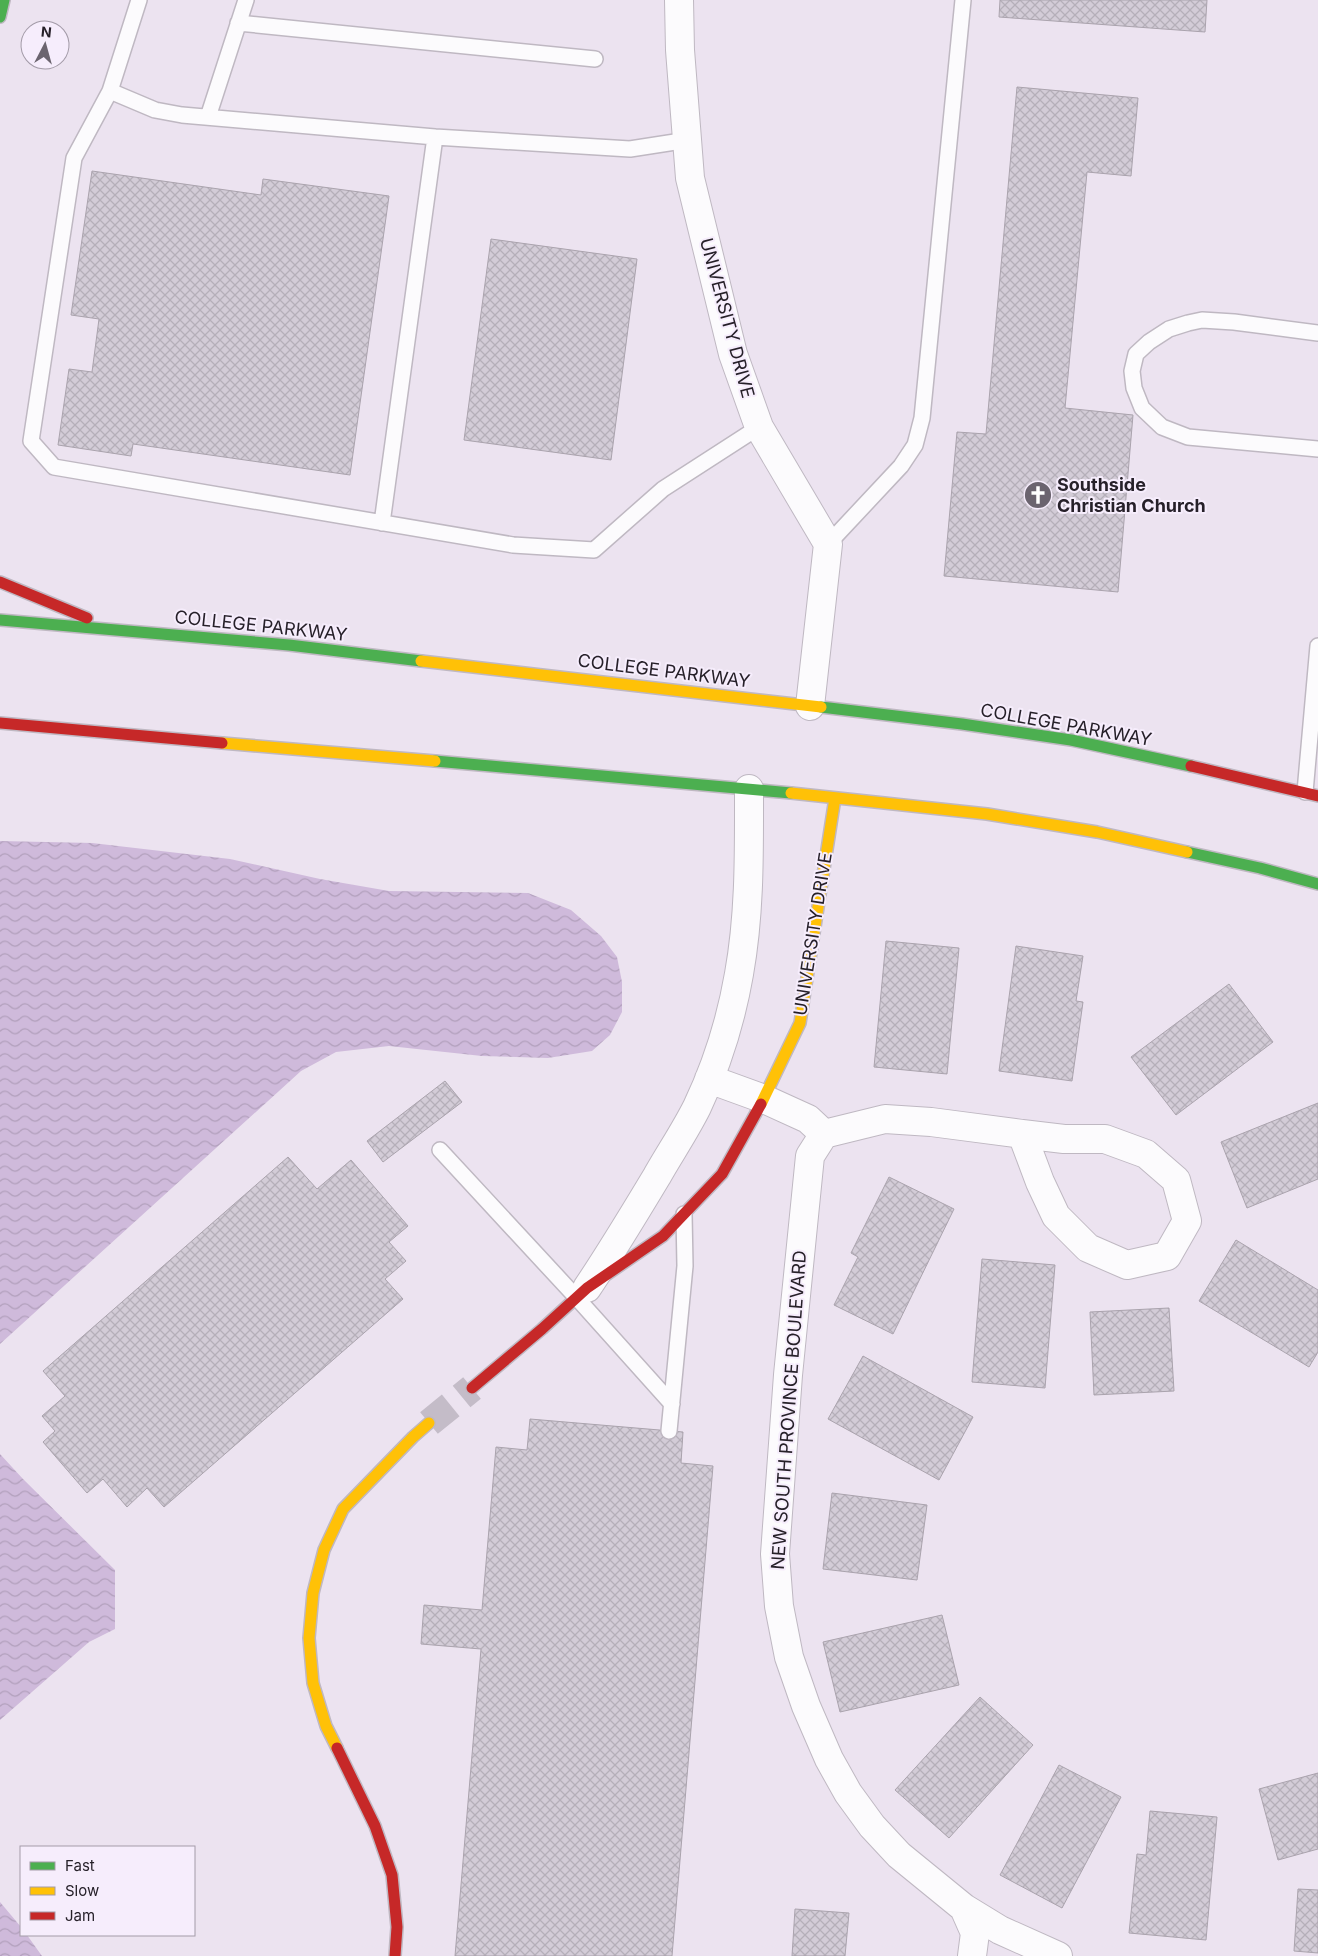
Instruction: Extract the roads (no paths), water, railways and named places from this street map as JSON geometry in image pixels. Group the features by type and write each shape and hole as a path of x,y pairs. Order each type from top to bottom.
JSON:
{"main road":[{"path":"0,17 4,0"},
{"path":"0,582 113,629"},
{"name":"COLLEGE PARKWAY","path":"0,620 289,645 962,724 1071,740 1312,794"},
{"path":"0,723 749,789 986,814 1097,832 1260,868 1318,884"},
{"name":"UNIVERSITY DRIVE","path":"472,1388 542,1329 581,1293 663,1236 722,1174 764,1099 800,1023 835,798"},
{"path":"394,1956 397,1927 392,1875 376,1826 326,1726 314,1683 309,1638 313,1593 324,1550 343,1509 429,1423"}],"street":[{"name":"UNIVERSITY DRIVE","path":"679,0 680,50 690,178 733,354 759,427 828,544"},
{"path":"810,706 828,544"},
{"name":"UNIVERSITY DRIVE","path":"581,1293 617,1243 697,1108 716,1063 730,1017 743,949 748,890 749,789"},
{"path":"708,1079 764,1099 808,1119 824,1134 885,1119 931,1122 1064,1139 1105,1140 1146,1154 1176,1180 1186,1221 1167,1256 1127,1265 1088,1248 1056,1216 1040,1182 1022,1134"},
{"name":"NEW SOUTH PROVINCE BOULEVARD","path":"824,1134 810,1156 789,1365 775,1554 779,1606 789,1658 828,1759 848,1793 872,1826 899,1855 964,1908 975,1933 972,1956"},
{"path":"964,1908 1000,1930 1058,1956"}],"lane":[{"path":"139,0 110,91 74,158 31,441 54,467 513,545 594,550 663,489 759,427"},
{"path":"208,117 246,0"},
{"path":"828,544 901,466 915,445 922,418 963,0"},
{"path":"238,23 595,59"},
{"path":"110,91 155,110 182,115 435,137 630,148 688,140"},
{"path":"382,523 435,137"},
{"path":"1318,333 1234,322 1202,320 1169,329 1149,342 1136,354 1132,371 1134,388 1142,408 1162,427 1188,437 1318,450"},
{"path":"1312,794 1318,646"},
{"path":"440,1150 581,1293 672,1404"},
{"path":"669,1431 685,1266 684,1214"}],"water":[{"path":"0,841 92,843 230,859 320,879 389,891 528,893 571,910 601,936 617,957 622,982 622,1012 610,1035 592,1051 548,1058 482,1056 389,1046 336,1052 301,1071 0,1344"},
{"path":"0,1454 115,1570 115,1629 89,1642 0,1720"},
{"path":"0,1902 20,1926 20,1936 28,1936 42,1956 0,1956"}],"tunnel":[{"path":"429,1423 472,1388"}],"place":[{"name":"Southside Christian Church","path":"1038,495"}]}
